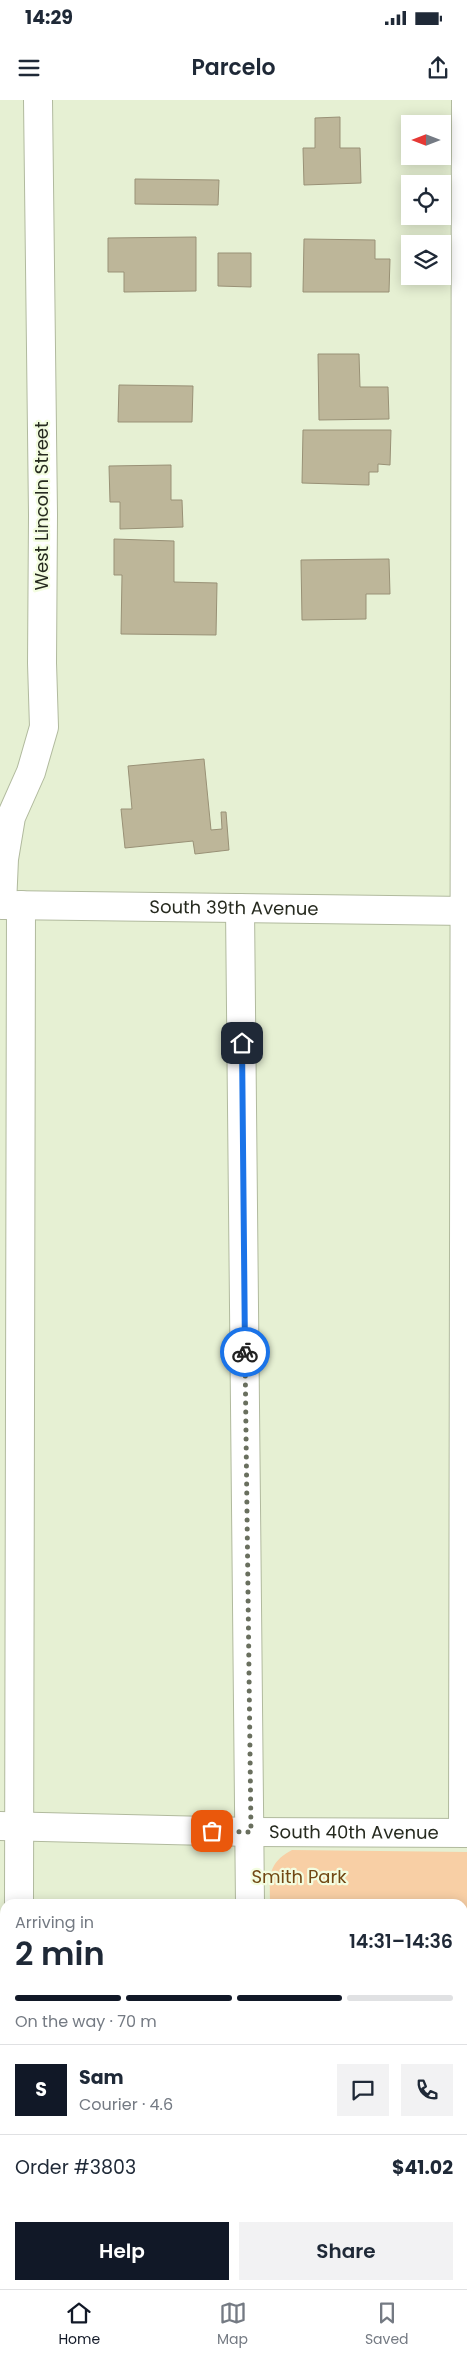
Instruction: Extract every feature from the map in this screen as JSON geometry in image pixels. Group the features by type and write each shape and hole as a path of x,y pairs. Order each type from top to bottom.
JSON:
{"street":[{"name":"West Lincoln Street","path":"19,1899 10,1826 8,905 4,859 11,818 32,772 44,727 38,100"},
{"path":"465,1833 466,100"},
{"name":"South 39th Avenue","path":"8,905 466,911"},
{"path":"240,908 251,1832 250,1899"},
{"name":"South 40th Avenue","path":"10,1826 251,1832 465,1833"}],"green space":[{"name":"Smith Park","path":"292,1850 467,1852 467,1899 270,1899 271,1872 284,1855"}],"building":[{"path":"340,117 340,148 360,148 361,183 304,185 303,148 315,148 315,118"},
{"path":"135,179 219,180 218,205 135,204"},
{"path":"196,237 196,291 124,292 124,272 108,272 108,238"},
{"path":"304,239 375,240 375,259 390,259 389,292 303,292"},
{"path":"218,253 251,253 251,287 218,286"},
{"path":"318,354 359,354 360,387 388,387 389,419 319,420"},
{"path":"119,385 193,386 192,422 118,422"},
{"path":"303,430 391,430 390,465 378,464 378,472 369,472 369,485 302,483"},
{"path":"171,465 171,500 182,500 183,527 120,529 120,502 110,502 109,466"},
{"path":"114,539 174,541 174,582 217,583 216,635 121,634 122,575 114,575"},
{"path":"389,559 390,594 366,594 366,619 302,620 301,560"},
{"path":"204,759 211,830 222,829 221,812 226,812 229,850 195,854 193,841 125,848 121,809 132,809 128,766"}],"way so far":[{"path":"212,1831 251,1832 245,1352"}],"route":[{"path":"242,1043 245,1352"}]}
